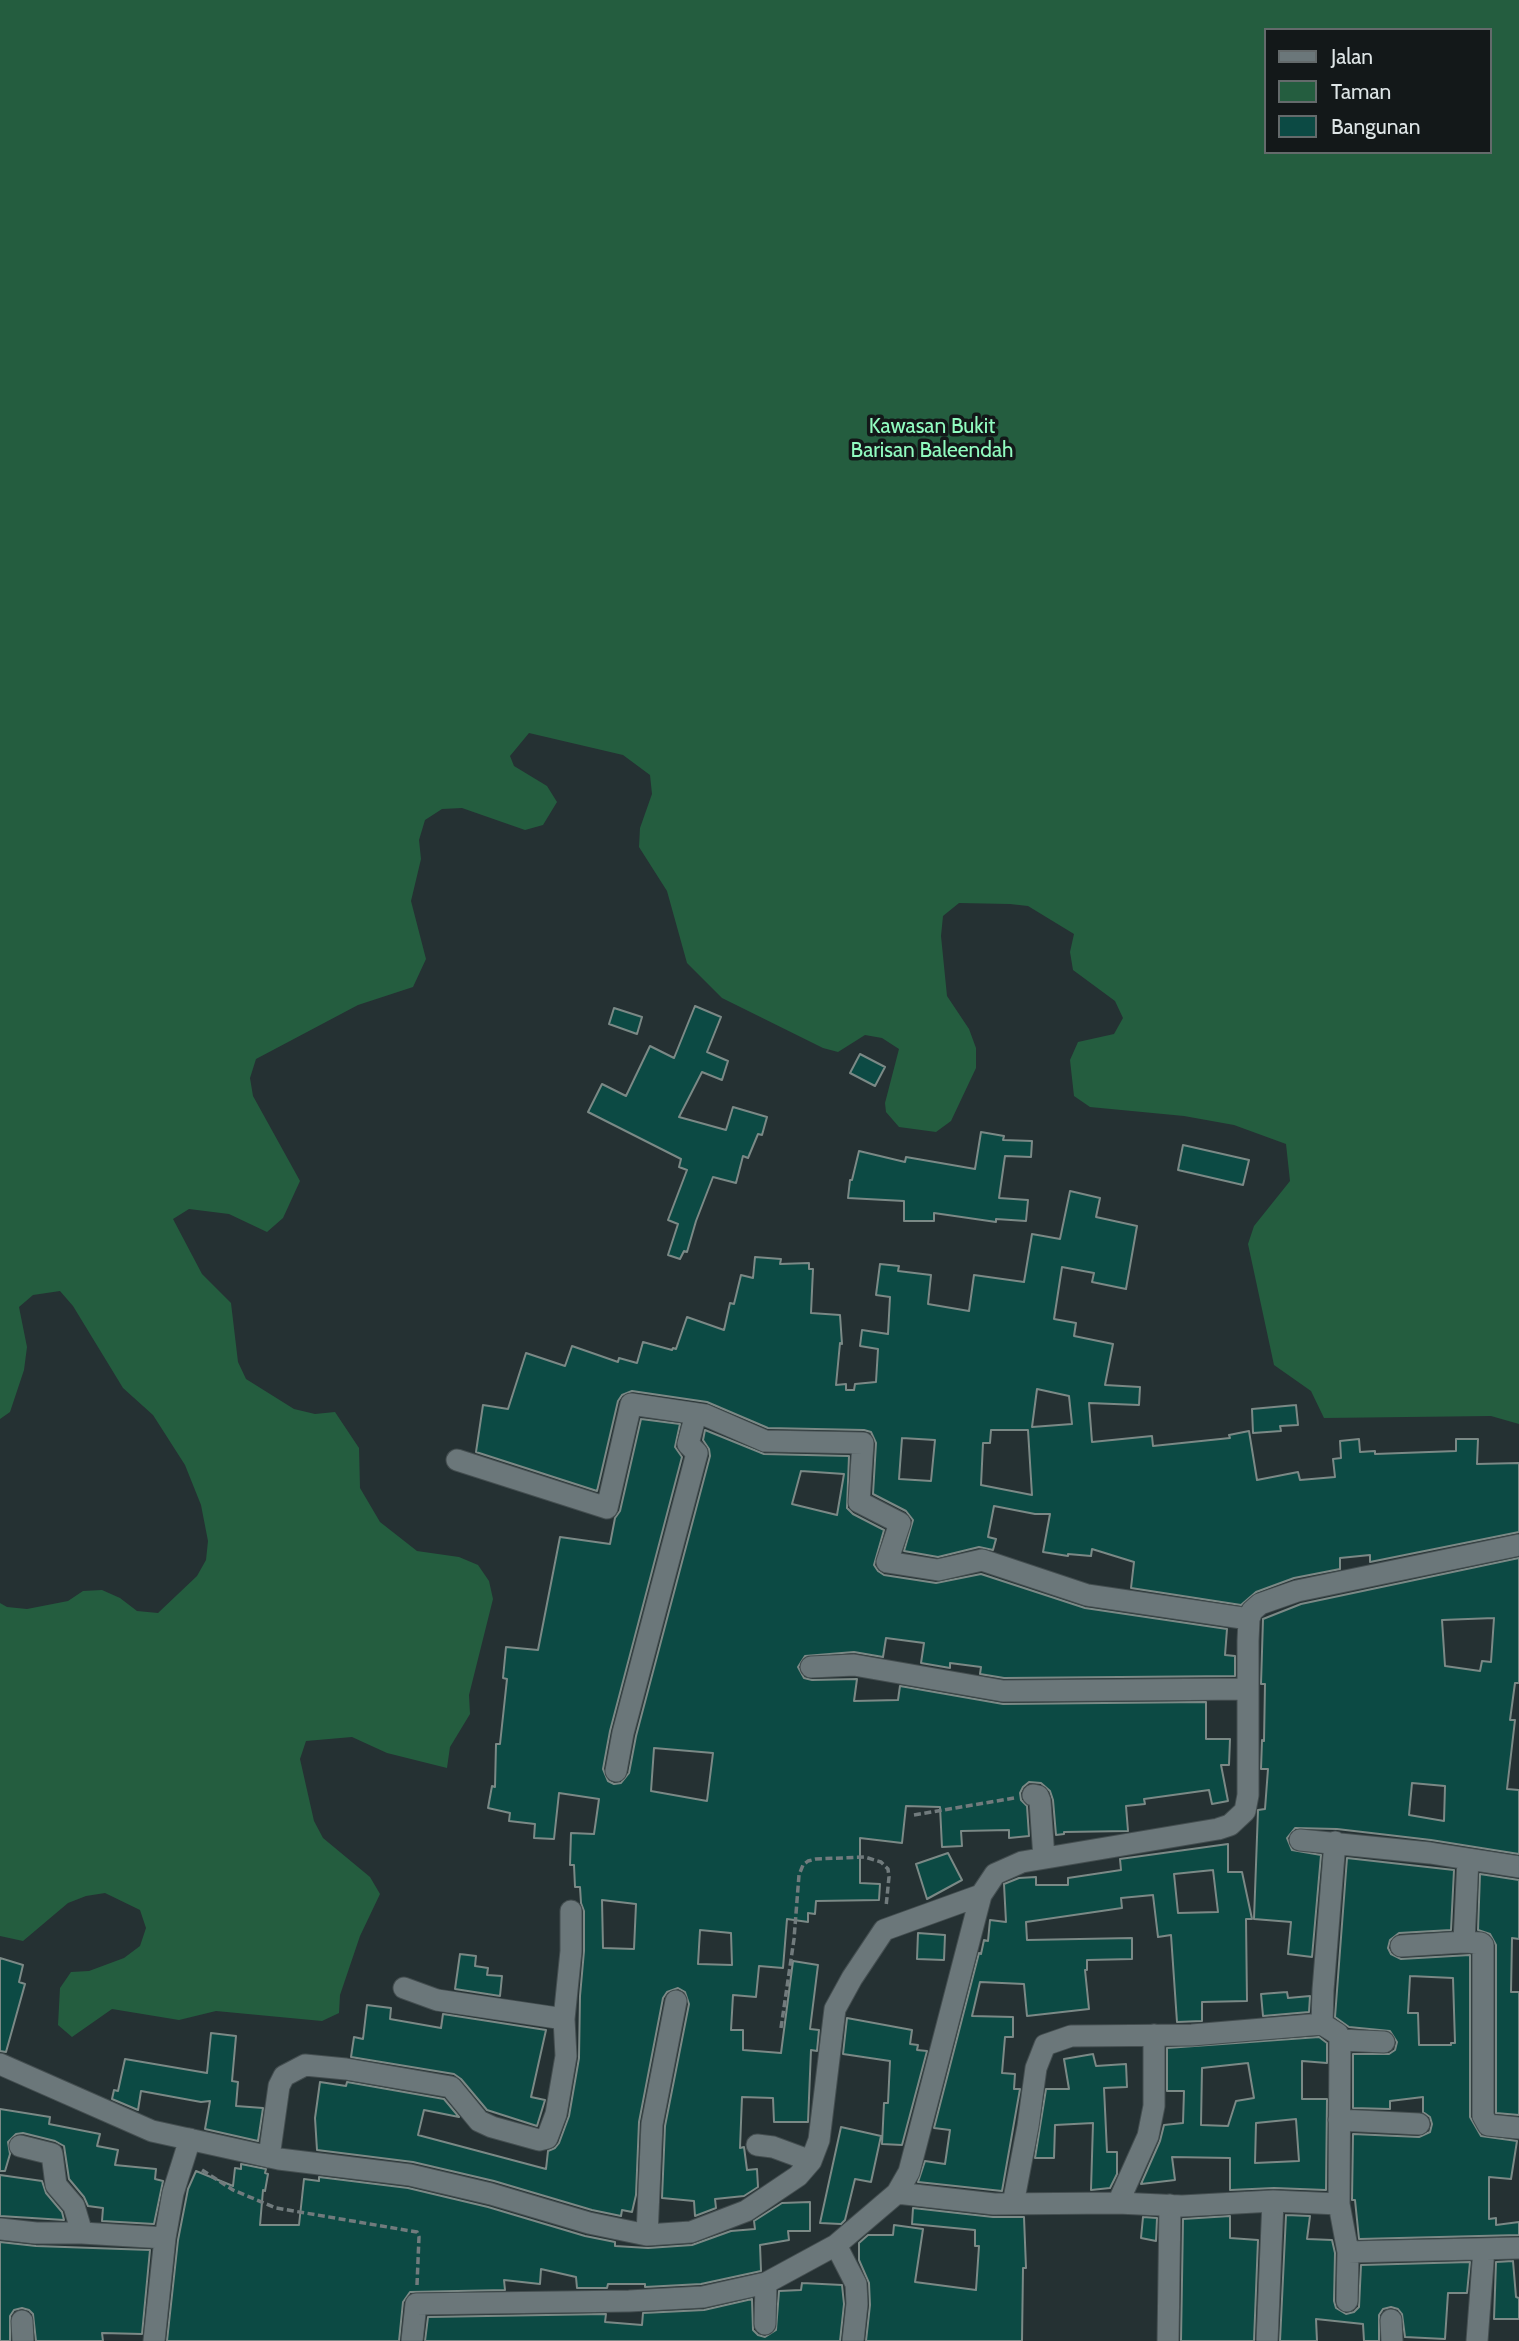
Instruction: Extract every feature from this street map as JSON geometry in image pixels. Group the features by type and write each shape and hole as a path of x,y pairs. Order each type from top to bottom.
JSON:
{"street":[{"path":"457,1460 607,1508 631,1404 705,1415 765,1441 863,1443 859,1502 900,1523 887,1562 938,1570 982,1560 1087,1595 1249,1619"},
{"path":"617,1770 623,1733 696,1453 688,1444 696,1414"},
{"path":"412,2341 416,2304 629,2301 703,2297 766,2283 836,2245 897,2193 909,2172 981,1895 998,1872 1021,1862 1218,1829 1230,1825 1245,1811 1248,1795 1249,1619 1252,1611 1260,1605 1297,1591 1519,1545"},
{"path":"811,1667 854,1665 1003,1691 1248,1689"},
{"path":"1033,1795 1038,1796 1040,1801 1044,1858"},
{"path":"1300,1840 1335,1842 1519,1867"},
{"path":"1322,2024 1335,1842"},
{"path":"1464,1942 1468,1859"},
{"path":"0,2064 152,2131 186,2149 410,2175 491,2194 589,2223 647,2235 691,2232 746,2211 797,2176 811,2161 819,2140 835,2009 884,1930 981,1895"},
{"path":"269,2157 279,2086 284,2076 305,2065 346,2069 451,2087 469,2111 485,2124 539,2140 545,2139 556,2115 566,2056 565,2019 571,1951 571,1911"},
{"path":"1401,1946 1481,1943 1484,1949 1482,2108 1485,2122 1492,2126 1519,2127"},
{"path":"404,1988 449,2002 565,2019"},
{"path":"647,2235 652,2124 676,2001"},
{"path":"1013,2204 1036,2067 1045,2045 1072,2036 1192,2035 1322,2024 1338,2034 1340,2040 1339,2204 1348,2252 1347,2301"},
{"path":"1118,2203 1148,2136 1154,2106 1154,2035"},
{"path":"1340,2040 1384,2042"},
{"path":"1339,2120 1419,2124"},
{"path":"758,2145 773,2147 811,2161"},
{"path":"20,2146 52,2154 56,2185 74,2206 82,2233"},
{"path":"141,2341 154,2341 165,2238 186,2149"},
{"path":"897,2193 994,2204 1170,2205 1273,2201 1339,2204"},
{"path":"1267,2341 1273,2201"},
{"path":"1168,2341 1170,2205"},
{"path":"0,2229 165,2238"},
{"path":"836,2245 856,2284 853,2341"},
{"path":"1348,2252 1519,2248"},
{"path":"1477,2341 1484,2249"},
{"path":"765,2324 766,2283"}],"path":[{"path":"914,1815 1033,1795"},
{"path":"781,2028 794,1939 799,1875 808,1861 865,1857 881,1862 888,1868 884,1930"},
{"path":"186,2149 233,2190 276,2208 417,2232 416,2304"}],"green space":[{"name":"Kawasan Bukit Barisan Baleendah","path":"0,0 1519,0 1519,1424 1491,1416 1324,1418 1311,1391 1274,1365 1248,1244 1254,1226 1290,1181 1286,1144 1234,1125 1184,1116 1090,1107 1074,1096 1070,1060 1078,1042 1114,1034 1123,1018 1115,1001 1073,970 1070,952 1074,934 1028,906 959,903 943,916 941,936 947,996 969,1029 976,1048 976,1068 951,1121 936,1132 899,1127 886,1112 885,1103 899,1049 882,1038 865,1035 838,1052 823,1048 722,998 687,963 667,891 639,847 640,828 652,794 650,775 623,755 529,733 510,756 514,766 547,786 557,802 543,825 525,830 462,808 442,809 425,820 419,840 421,859 411,901 426,959 413,987 358,1005 256,1059 250,1078 253,1096 300,1181 283,1218 267,1232 229,1214 189,1209 173,1219 202,1274 231,1303 238,1362 246,1379 294,1409 315,1414 335,1412 359,1448 360,1488 380,1522 417,1551 459,1557 478,1565 489,1581 493,1599 469,1695 470,1714 450,1747 447,1768 387,1753 352,1737 306,1741 300,1759 314,1821 323,1838 370,1877 380,1894 360,1936 340,1995 339,2013 322,2021 216,2011 179,2020 112,2009 72,2037 58,2025 60,1988 71,1972 89,1971 124,1958 140,1946 146,1928 140,1910 105,1893 86,1896 68,1903 23,1941 0,1936 0,1603 7,1607 27,1609 68,1601 83,1591 102,1590 120,1598 137,1611 158,1613 197,1576 206,1560 208,1541 201,1505 185,1465 153,1415 123,1388 73,1306 60,1291 33,1295 19,1307 27,1347 24,1370 10,1412 0,1419"}],"building":[{"path":"695,1006 721,1017 707,1052 728,1061 722,1080 702,1072 679,1117 726,1130 733,1107 767,1117 762,1135 758,1134 748,1158 743,1156 736,1183 713,1177 687,1252 684,1251 680,1259 668,1255 678,1224 668,1220 687,1170 679,1167 681,1159 588,1112 602,1084 626,1096 650,1046 674,1058"},
{"path":"614,1008 642,1017 637,1034 609,1024"},
{"path":"860,1054 885,1067 875,1086 850,1073"},
{"path":"981,1132 1004,1136 1003,1140 1032,1141 1031,1157 1005,1156 999,1198 1028,1200 1026,1221 996,1219 996,1222 934,1213 934,1221 904,1221 904,1201 848,1198 850,1180 859,1151 905,1162 906,1157 975,1169"},
{"path":"1183,1145 1249,1160 1243,1185 1178,1170"},
{"path":"1070,1191 1100,1198 1096,1217 1137,1226 1126,1289 1092,1282 1094,1273 1062,1267 1054,1319 1076,1323 1074,1336 1113,1344 1105,1385 1140,1387 1139,1405 1089,1403 1092,1442 1152,1436 1153,1446 1230,1438 1229,1435 1249,1431 1257,1480 1298,1472 1300,1480 1335,1477 1333,1459 1341,1458 1340,1441 1359,1439 1360,1452 1375,1451 1375,1454 1456,1451 1456,1439 1478,1439 1477,1464 1519,1463 1519,1532 1370,1562 1370,1555 1340,1558 1340,1569 1294,1578 1256,1592 1241,1605 1131,1588 1134,1562 1092,1549 1091,1556 1043,1552 1050,1514 1035,1514 994,1506 988,1537 996,1539 993,1550 979,1547 938,1557 904,1551 913,1520 906,1511 873,1494 876,1443 871,1432 864,1430 768,1428 707,1402 632,1391 622,1395 618,1401 597,1491 476,1452 483,1405 508,1409 526,1353 565,1366 572,1346 618,1362 619,1358 637,1363 643,1342 676,1349 687,1317 724,1330 730,1303 734,1304 741,1275 753,1278 755,1257 781,1259 780,1264 809,1263 809,1269 813,1269 811,1313 840,1315 842,1344 840,1343 836,1385 846,1384 846,1390 854,1390 855,1384 876,1382 878,1349 860,1346 862,1330 888,1334 890,1297 876,1295 880,1264 899,1266 898,1271 931,1275 928,1304 969,1311 974,1275 1024,1282 1032,1234 1060,1239","holes":["1037,1389 1069,1396 1072,1424 1032,1427","991,1430 1028,1430 1032,1495 981,1485 983,1443 990,1443","902,1438 935,1440 931,1481 899,1479"]},
{"path":"1296,1405 1298,1425 1280,1426 1281,1431 1253,1433 1252,1409"},
{"path":"641,1419 680,1424 675,1447 682,1457 610,1731 603,1769 608,1781 614,1784 621,1783 629,1773 636,1736 710,1456 703,1440 705,1430 764,1454 849,1456 847,1508 884,1530 874,1565 884,1575 936,1583 981,1574 1085,1608 1227,1629 1225,1655 1235,1656 1235,1676 1004,1678 980,1674 981,1667 950,1663 950,1668 921,1663 924,1643 886,1638 883,1657 854,1652 805,1656 798,1667 804,1678 857,1679 854,1701 898,1700 900,1686 1003,1704 1206,1702 1206,1739 1230,1739 1229,1765 1221,1765 1228,1801 1212,1804 1209,1790 1144,1799 1145,1804 1126,1806 1128,1831 1064,1832 1056,1835 1050,1791 1041,1783 1029,1782 1020,1793 1021,1800 1027,1806 1029,1836 1009,1838 1009,1830 961,1831 962,1846 942,1847 940,1807 906,1806 902,1843 860,1838 860,1883 880,1884 879,1900 816,1901 815,1914 808,1913 808,1922 787,1919 783,1968 759,1966 756,1997 733,1995 731,2030 743,2030 743,2050 781,2053 793,1961 818,1965 810,2029 819,2030 817,2051 811,2050 808,2122 774,2122 773,2098 742,2097 740,2148 744,2147 747,2170 757,2169 758,2187 744,2196 715,2199 716,2208 695,2216 694,2201 662,2198 665,2126 689,2004 685,1992 678,1988 667,1992 663,1998 639,2122 636,2195 632,2212 622,2210 621,2216 592,2210 494,2181 413,2162 317,2150 315,2118 320,2082 346,2086 347,2082 444,2099 459,2117 424,2110 418,2135 546,2169 548,2151 559,2143 569,2116 579,2058 584,1951 584,1911 580,1887 575,1887 574,1865 570,1865 571,1833 594,1834 599,1799 559,1793 554,1839 534,1838 535,1824 509,1821 510,1813 488,1808 492,1786 495,1787 496,1744 500,1744 507,1679 503,1678 506,1647 538,1650 560,1537 610,1544 615,1518 620,1511","holes":["801,1471 844,1474 837,1515 792,1504","654,1748 713,1753 707,1801 651,1791","602,1900 636,1904 634,1949 603,1948","700,1930 731,1933 732,1965 698,1964"]},
{"path":"1519,1558 1519,1683 1515,1683 1510,1720 1515,1720 1507,1789 1519,1790 1519,1854 1337,1829 1295,1828 1287,1838 1292,1850 1321,1855 1312,1957 1288,1954 1291,1922 1254,1919 1258,1810 1265,1809 1268,1769 1261,1769 1265,1684 1261,1684 1263,1619 1301,1604","holes":["1494,1618 1491,1662 1482,1661 1480,1671 1445,1666 1442,1620","1412,1783 1445,1786 1444,1821 1409,1815"]},
{"path":"1228,1844 1228,1872 1242,1872 1252,1919 1246,1919 1247,2001 1202,2002 1202,2021 1177,2022 1171,1935 1158,1937 1153,1895 1121,1898 1122,1908 1026,1922 1027,1940 1132,1938 1132,1959 1087,1960 1085,1970 1089,2009 1027,2016 1024,1984 980,1982 972,2016 1013,2017 1013,2037 1005,2037 1002,2073 1015,2074 1014,2089 1020,2089 1002,2191 918,2182 925,2161 945,2164 950,2130 934,2128 979,1953 981,1954 984,1940 988,1941 990,1920 1006,1922 1004,1884 1019,1878 1036,1877 1036,1885 1068,1885 1068,1878 1121,1870 1120,1859","holes":["1213,1870 1218,1912 1178,1913 1174,1874"]},
{"path":"948,1853 962,1880 927,1899 916,1864"},
{"path":"1347,1858 1454,1870 1451,1930 1399,1933 1390,1940 1388,1948 1391,1954 1401,1959 1470,1955 1470,2117 1481,2136 1517,2141 1511,2179 1489,2177 1489,2219 1496,2218 1496,2225 1519,2222 1519,2235 1359,2239 1355,2200 1352,2200 1353,2134 1419,2137 1430,2132 1432,2124 1430,2117 1423,2112 1423,2097 1390,2101 1390,2109 1353,2108 1353,2054 1389,2054 1395,2050 1397,2042 1390,2031 1349,2027 1335,2017","holes":["1410,1976 1453,1978 1455,2043 1419,2045 1418,2013 1408,2013"]},
{"path":"1480,1874 1519,1880 1519,1939 1512,1938 1511,1992 1519,1992 1519,2115 1496,2113 1496,1945 1490,1934 1478,1930"},
{"path":"918,1933 945,1935 944,1960 917,1959"},
{"path":"460,1954 476,1956 475,1966 488,1968 487,1975 502,1976 500,1996 455,1989"},
{"path":"0,1958 23,1965 19,1982 25,1984 6,2052 0,2051"},
{"path":"1287,1992 1288,1998 1310,1996 1309,2012 1263,2016 1261,1994"},
{"path":"367,2005 391,2008 390,2019 441,2028 443,2014 546,2030 531,2097 545,2100 537,2126 487,2110 454,2074 351,2057 354,2037 363,2039"},
{"path":"847,2018 912,2030 910,2044 918,2045 917,2050 927,2051 902,2145 882,2144 890,2061 843,2054"},
{"path":"211,2033 236,2036 232,2081 238,2082 236,2106 263,2108 258,2141 205,2129 210,2101 201,2102 141,2091 138,2110 112,2099 114,2090 118,2091 125,2059 207,2073"},
{"path":"1319,2037 1327,2043 1327,2063 1302,2061 1302,2099 1327,2099 1326,2190 1230,2190 1230,2158 1172,2157 1175,2180 1141,2184 1164,2125 1183,2123 1184,2091 1167,2091 1167,2048","holes":["1248,2063 1254,2098 1236,2101 1228,2126 1201,2125 1202,2068","1296,2119 1299,2161 1255,2163 1256,2123"]},
{"path":"1093,2054 1096,2066 1126,2064 1127,2087 1104,2088 1107,2152 1117,2152 1117,2174 1110,2188 1091,2190 1093,2123 1055,2125 1054,2158 1035,2158 1046,2089 1069,2089 1064,2059"},
{"path":"0,2109 50,2117 49,2124 100,2134 97,2146 118,2150 115,2165 156,2169 155,2179 163,2181 154,2224 102,2221 103,2208 88,2206 69,2179 64,2146 55,2141 23,2133 16,2134 8,2142 10,2154 5,2171 0,2171"},
{"path":"841,2127 881,2136 871,2182 855,2179 845,2220 841,2224 820,2223"},
{"path":"241,2164 266,2169 265,2173 268,2174 265,2191 263,2190 260,2225 299,2225 304,2179 319,2181 319,2177 408,2188 615,2242 615,2246 648,2248 692,2245 731,2231 755,2229 754,2221 782,2203 810,2202 810,2231 788,2231 789,2240 760,2245 761,2271 701,2284 645,2287 645,2284 608,2284 607,2288 577,2288 576,2277 541,2269 540,2284 504,2280 505,2290 410,2292 403,2302 399,2341 167,2341 178,2240 188,2189 196,2171 233,2186 235,2168 241,2169"},
{"path":"0,2175 42,2181 46,2193 62,2212 64,2220 0,2216"},
{"path":"913,2208 993,2217 1024,2217 1026,2268 1023,2268 1022,2341 866,2341 870,2305 869,2283 859,2260 859,2243 868,2235 893,2235 894,2225 923,2229 915,2282 976,2290 979,2246 975,2246 975,2230 912,2224"},
{"path":"1286,2215 1310,2216 1307,2239 1332,2240 1335,2253 1334,2301 1336,2308 1346,2314 1359,2307 1361,2265 1470,2262 1467,2293 1448,2293 1445,2339 1405,2337 1402,2314 1391,2307 1383,2309 1379,2315 1379,2341 1364,2341 1363,2324 1316,2319 1317,2341 1280,2341"},
{"path":"1230,2216 1230,2238 1258,2240 1254,2341 1181,2341 1183,2219"},
{"path":"1143,2217 1157,2218 1156,2241 1141,2238"},
{"path":"0,2242 150,2250 142,2334 102,2333 103,2341 36,2341 33,2314 22,2308 14,2310 10,2316 10,2341 0,2341"},
{"path":"1513,2261 1516,2297 1519,2298 1519,2319 1494,2319 1496,2262"},
{"path":"802,2283 842,2285 844,2304 840,2341 425,2341 428,2317 606,2314 605,2322 642,2325 643,2313 704,2310 752,2299 753,2330 765,2337 776,2330 779,2291 801,2290"}]}
